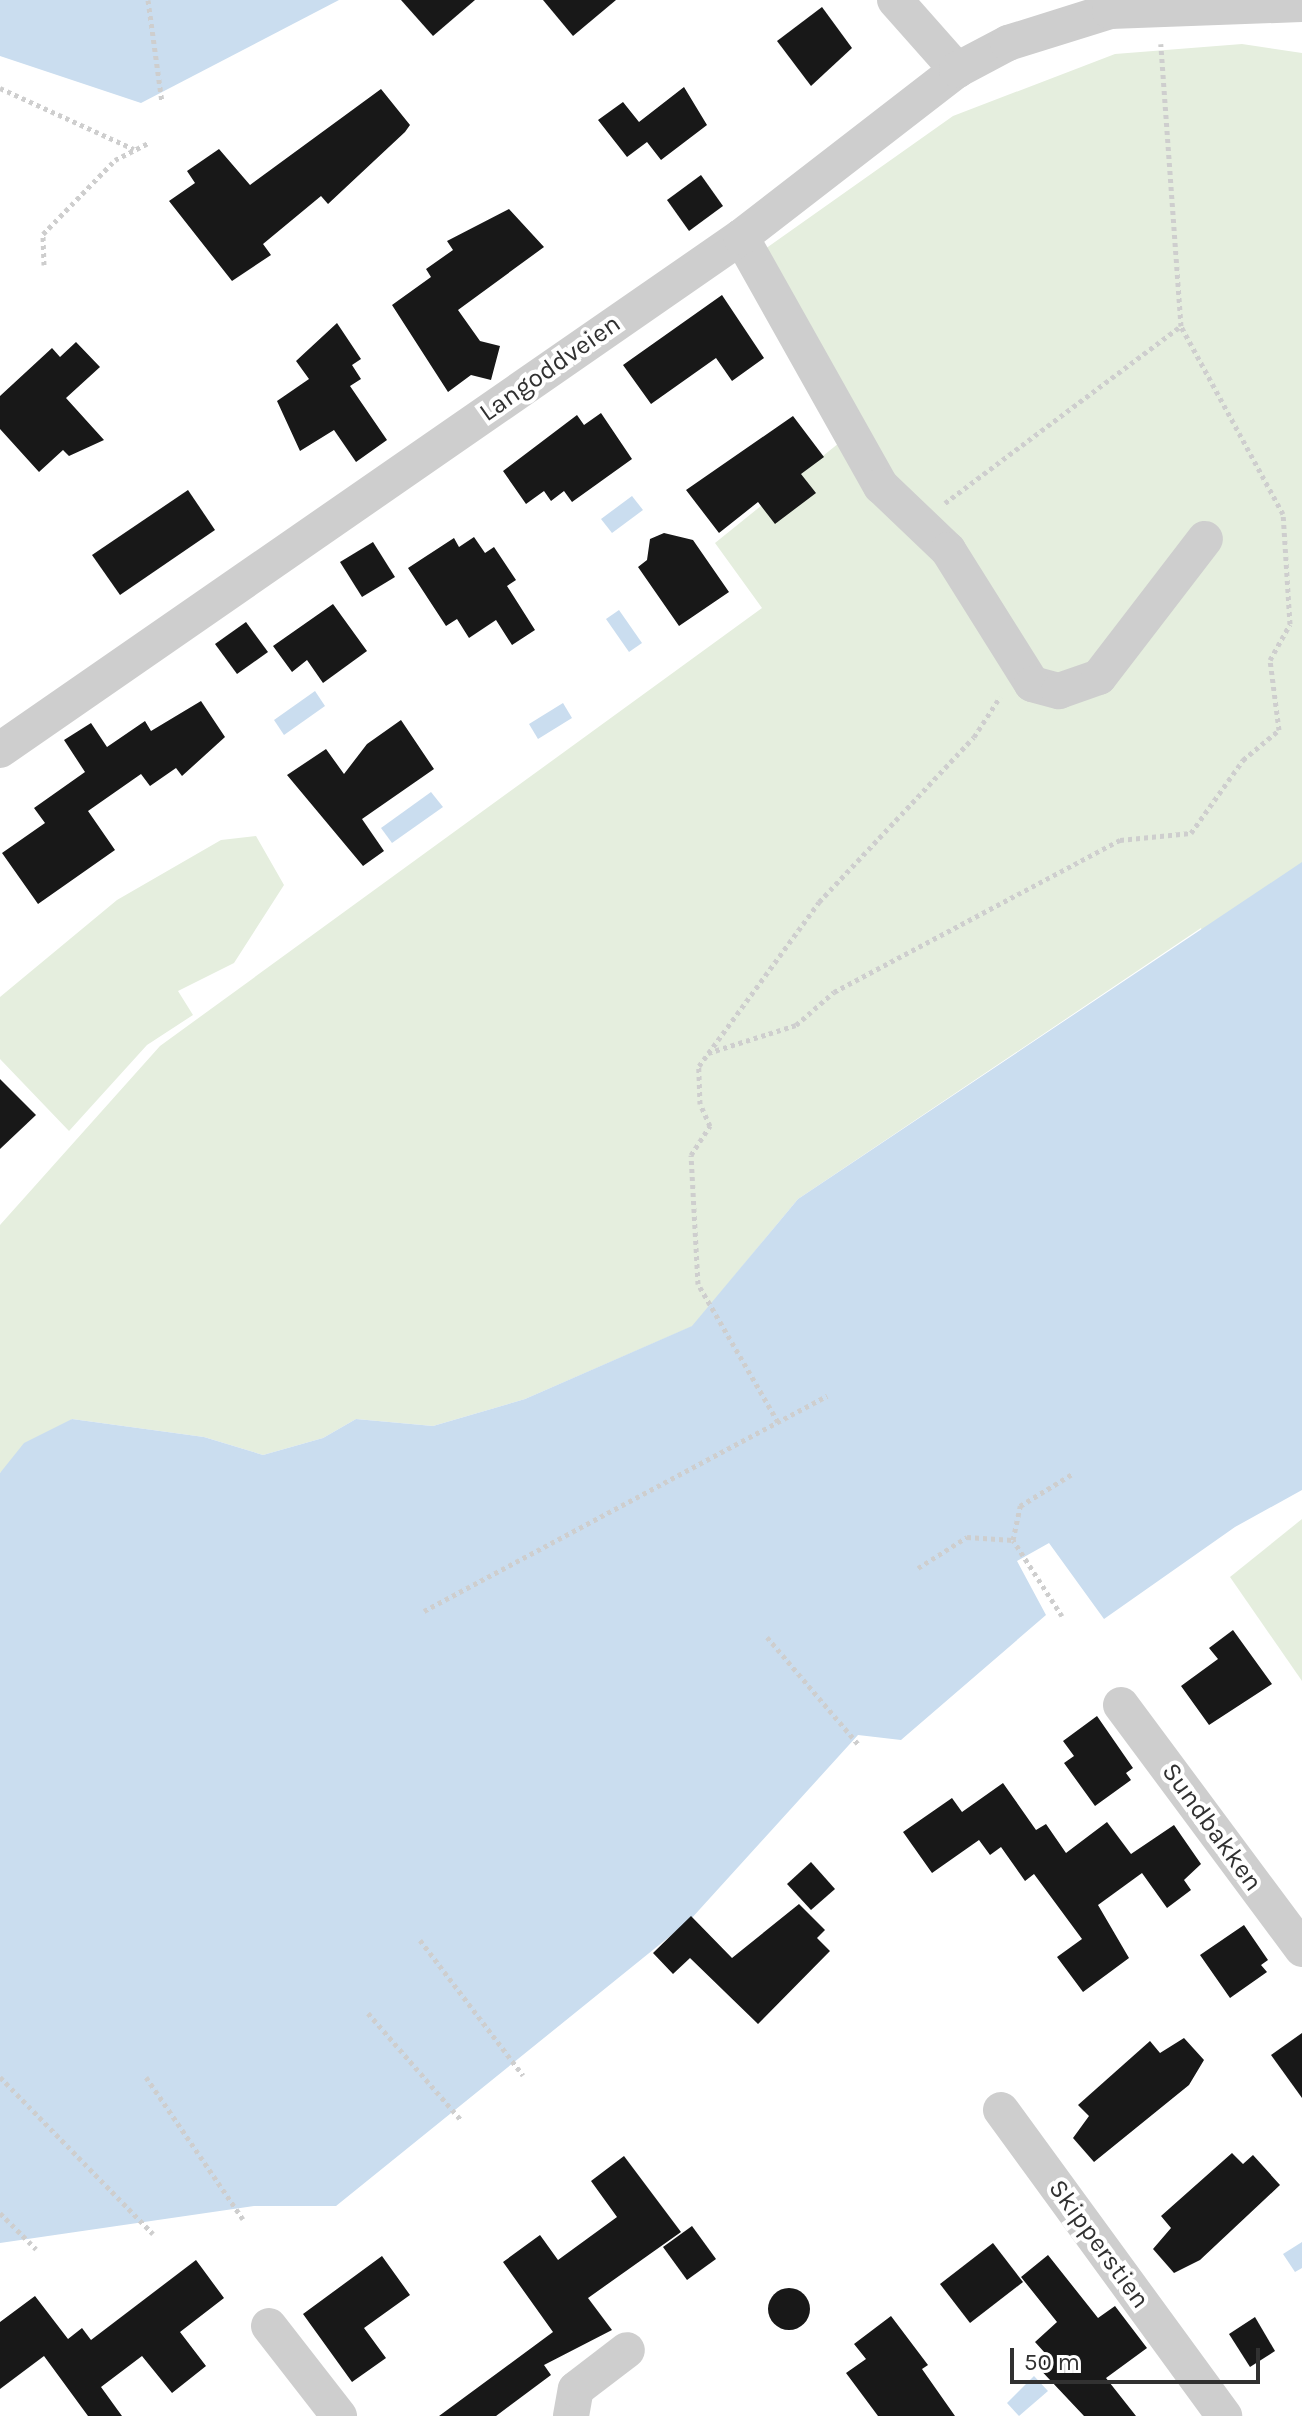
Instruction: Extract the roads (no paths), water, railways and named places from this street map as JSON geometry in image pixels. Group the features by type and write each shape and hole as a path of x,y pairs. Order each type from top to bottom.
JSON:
{"street":[{"path":"895,0 957,70"},
{"name":"Langoddveien","path":"0,750 741,237 957,70 1008,43 1108,6 1302,4"},
{"path":"741,237 881,486 948,550 1032,684 1059,691 1099,677 1205,539"},
{"name":"Sundbakken","path":"1121,1705 1302,1949"},
{"name":"Skipperstien","path":"1001,2110 1224,2416"},
{"path":"269,2326 339,2416"},
{"path":"571,2416 576,2389 627,2350"}],"water":[{"path":"0,0 339,0 141,103 0,56"},
{"path":"632,496 643,510 612,533 601,519"},
{"path":"619,610 642,643 629,652 606,619"},
{"path":"315,691 325,706 284,735 274,720"},
{"path":"563,703 572,718 538,739 529,724"},
{"path":"431,792 443,807 392,843 381,828"},
{"path":"1302,862 1302,1490 1235,1527 1104,1619 1049,1543 1017,1561 1046,1615 901,1740 858,1735 690,1920 336,2206 254,2206 0,2243 0,1473 24,1443 72,1419 204,1437 263,1455 323,1438 356,1419 433,1426 525,1399 692,1326 798,1199"},
{"path":"1302,2242 1302,2268 1295,2272 1283,2254"},
{"path":"1034,2376 1048,2391 1019,2416 1007,2403"}]}
